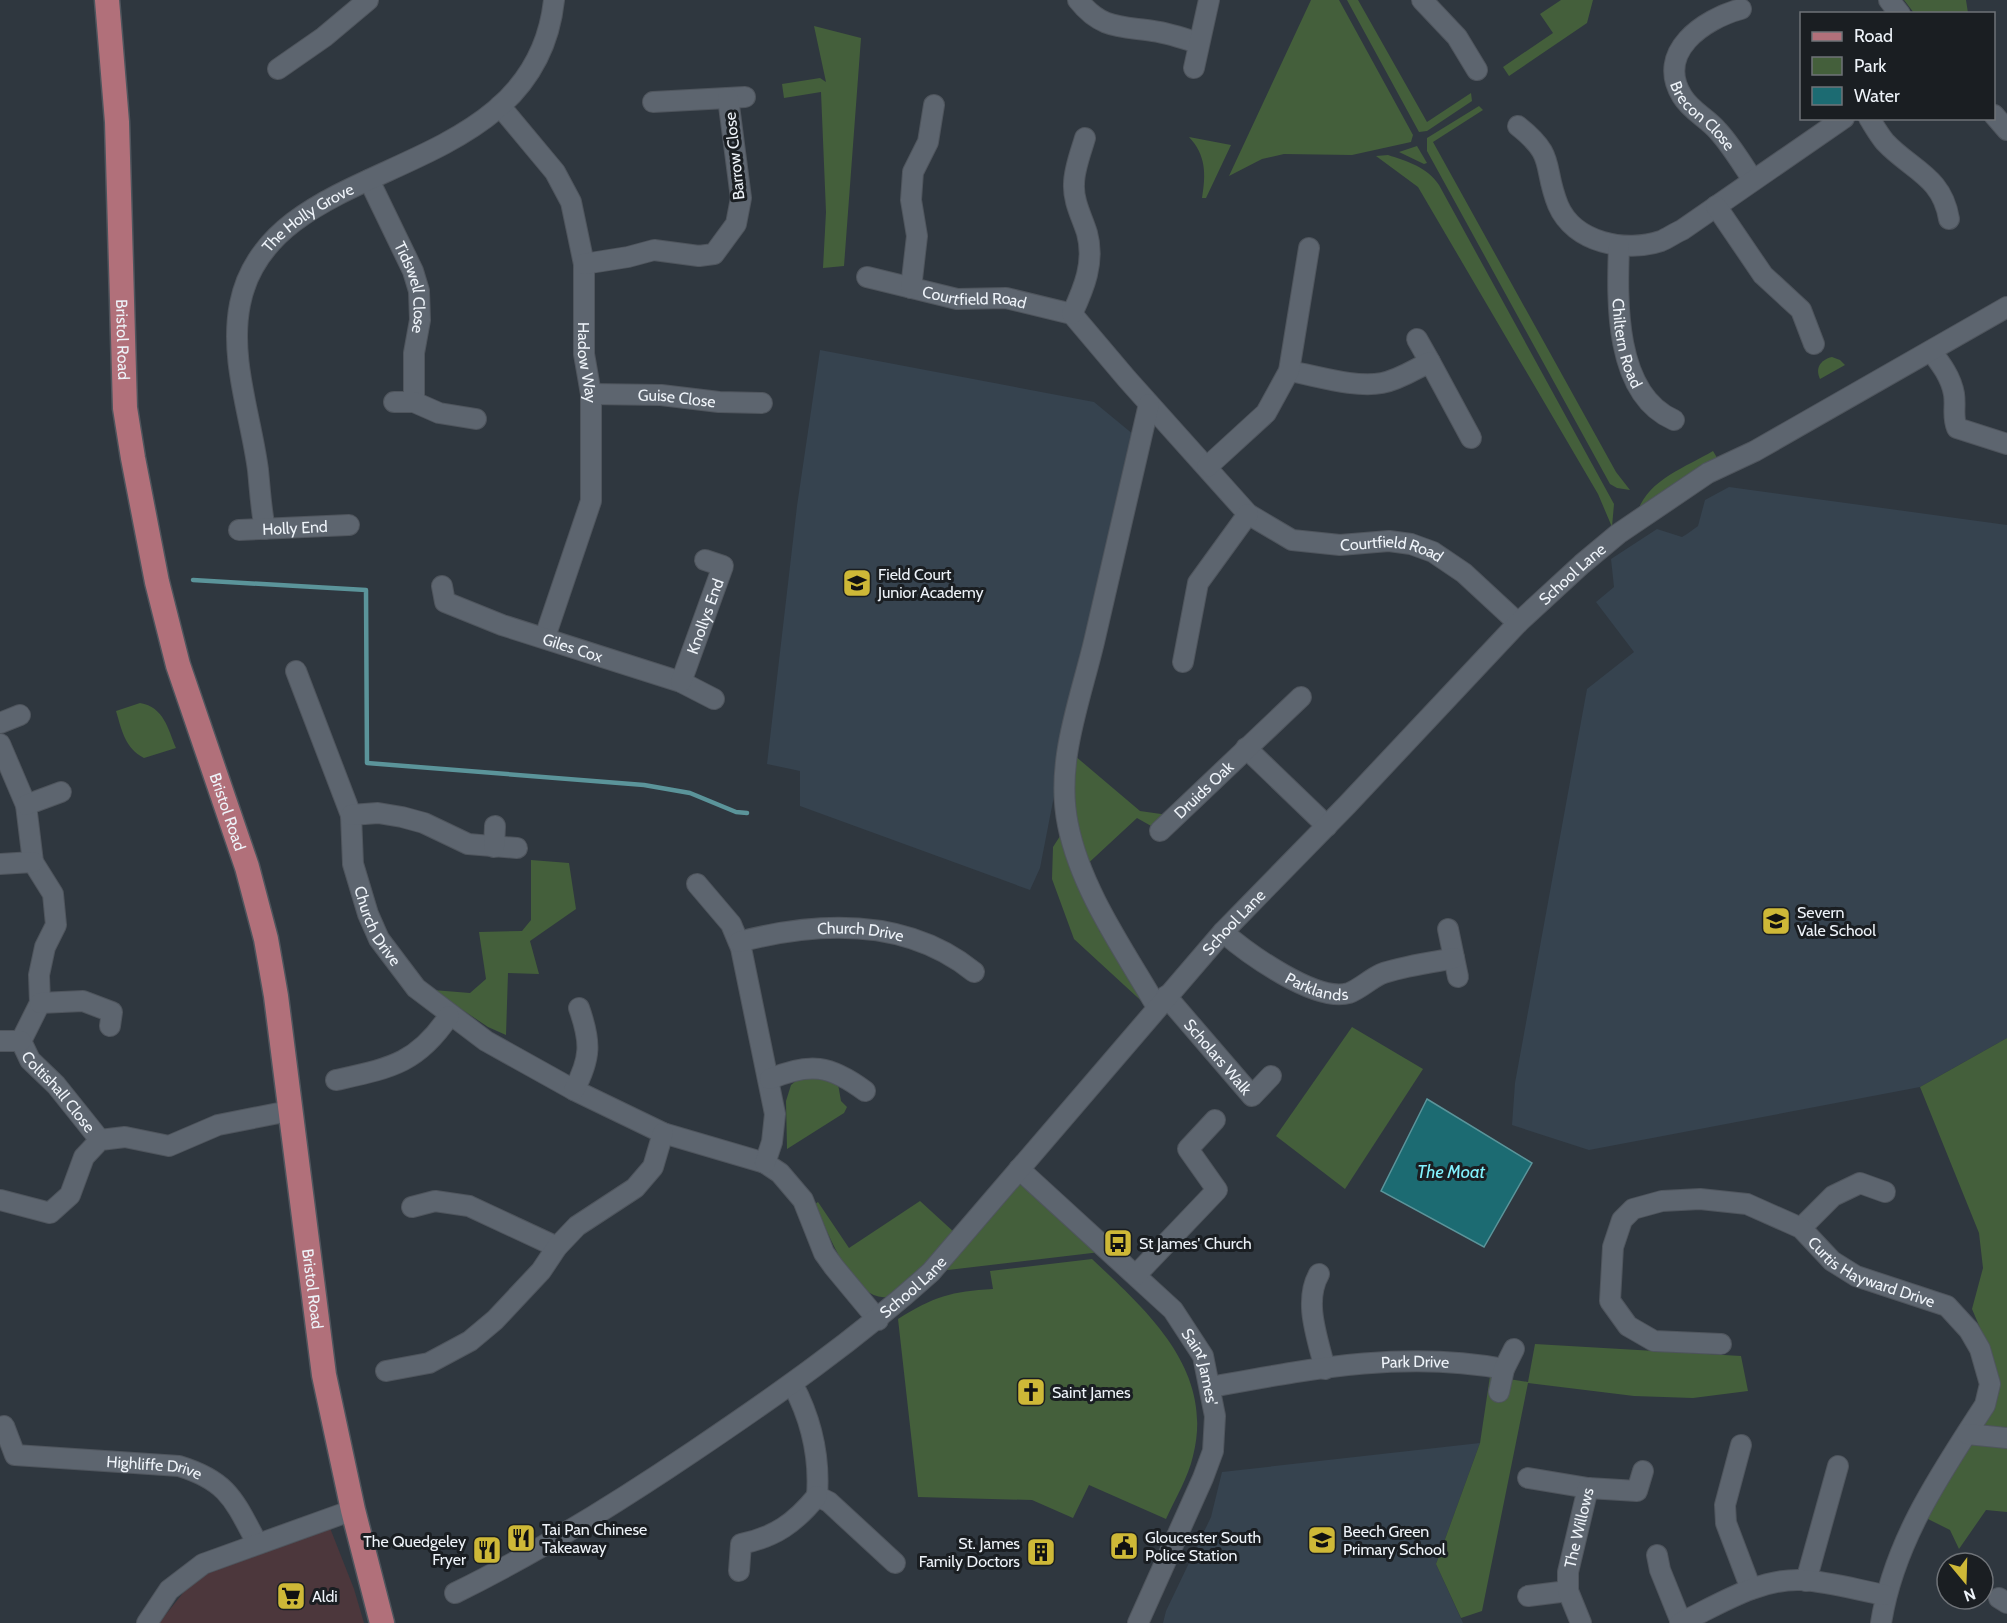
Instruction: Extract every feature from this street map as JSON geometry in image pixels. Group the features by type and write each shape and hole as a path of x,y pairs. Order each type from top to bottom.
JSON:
{"main road":[{"name":"Bristol Road","path":"107,0 117,122 125,408 148,541 178,665 247,867 266,939 276,996 324,1375 353,1510 382,1623"}],"street":[{"path":"278,69 324,37 368,0"},
{"name":"The Holly Grove","path":"265,529 258,471 242,382 238,317 245,286 261,253 291,222 369,180 463,135 482,123 500,106 533,63 550,24 554,0"},
{"path":"1078,0 1095,18 1118,28 1161,32 1198,43"},
{"path":"1194,68 1209,0"},
{"path":"1422,0 1457,37 1477,70"},
{"path":"1889,0 1898,12"},
{"name":"Brecon Close","path":"1741,9 1716,7 1683,43 1676,55 1675,81 1688,105 1718,130 1753,180"},
{"name":"Barrow Close","path":"584,264 654,250 699,256 714,254 736,224 741,198 736,98 653,102"},
{"name":"Courtfield Road","path":"911,288 917,236 911,200 913,172 928,142 934,105"},
{"name":"Hadow Way","path":"500,106 555,172 566,192 571,202 584,264 584,354 591,394 591,501 545,638"},
{"path":"1518,126 1538,142 1546,157 1559,207 1573,225 1602,242 1618,246 1661,241 1841,120"},
{"path":"1870,120 1884,141 1931,179 1946,203 1949,219"},
{"path":"1072,314 1088,279 1090,256 1088,235 1076,203 1074,183 1085,138"},
{"name":"Tidswell Close","path":"369,180 413,271 419,291 420,320 414,353 414,402"},
{"path":"1716,206 1763,275 1801,310 1814,344"},
{"name":"Chiltern Road","path":"1618,246 1617,302 1624,350 1631,369 1658,414 1674,420"},
{"path":"1207,466 1266,413 1289,371 1309,248"},
{"name":"Courtfield Road","path":"867,278 957,299 1006,298 1072,314 1248,514 1292,540 1340,544 1389,541 1411,544 1433,552 1464,573 1518,623"},
{"name":"School Lane","path":"455,1593 494,1582 793,1385 878,1320 931,1272 1223,932 1327,826 1518,623 1618,534 1708,473 1755,451 2007,307"},
{"path":"1417,339 1471,438"},
{"path":"1931,351 1946,371 1952,386 1953,418 1957,428 2007,444"},
{"path":"1289,371 1364,383 1381,383 1396,380 1430,362"},
{"name":"Guise Close","path":"591,394 661,395 719,402 762,403"},
{"path":"394,402 414,402 439,413 476,419"},
{"path":"1149,404 1078,700 1064,782 1068,824 1079,863 1100,908 1162,1002"},
{"path":"1183,662 1198,584 1248,514"},
{"name":"Holly End","path":"240,530 349,525"},
{"name":"Knollys End","path":"681,682 723,566 705,560"},
{"name":"Giles Cox","path":"442,586 445,602 502,626 681,682 714,699"},
{"name":"Church Drive","path":"296,671 351,815 353,864 358,887 379,939 416,988 449,1016 486,1041 573,1090 663,1133 765,1163 780,1173 796,1189 824,1252 878,1320"},
{"name":"Druids Oak","path":"1160,831 1300,697"},
{"path":"0,723 20,715"},
{"name":"Coltishall Close","path":"0,744 26,805 33,862 53,894 56,925 45,947 39,975 40,1003 21,1041"},
{"name":"Druids Oak","path":"1246,748 1327,826"},
{"path":"26,805 61,792"},
{"path":"351,815 378,813 402,817 424,823 468,844 518,848"},
{"path":"494,847 495,826"},
{"path":"0,864 33,862"},
{"path":"697,884 731,924 739,942 770,1079 775,1114 772,1142 765,1163"},
{"name":"Church Drive","path":"739,942 780,931 814,926 884,930 956,958 974,972"},
{"name":"Parklands","path":"1223,932 1239,946 1306,986 1327,995 1349,993 1381,974 1456,968 1448,929"},
{"path":"40,1003 83,1001 112,1012 110,1026"},
{"name":"Scholars Walk","path":"1162,1002 1252,1095 1272,1076"},
{"path":"573,1090 586,1065 589,1046 579,1008"},
{"path":"336,1080 381,1069 409,1057 433,1039 449,1016"},
{"name":"Coltishall Close","path":"0,1041 21,1041"},
{"name":"Coltishall Close","path":"21,1041 30,1060 56,1085 100,1140"},
{"path":"770,1079 807,1068 827,1069 844,1075 865,1091"},
{"path":"0,1200 50,1213 70,1195 84,1156 100,1140 125,1137 169,1146 218,1125 289,1111"},
{"path":"1136,1275 1217,1190 1188,1149 1215,1120"},
{"path":"386,1371 429,1362 470,1341 520,1295 556,1247 577,1226 635,1188 653,1167 663,1133"},
{"name":"Saint James'","path":"1019,1169 1173,1310 1190,1332 1203,1356 1215,1416 1213,1451 1138,1623"},
{"path":"1801,1228 1833,1196 1860,1183 1885,1192"},
{"name":"Curtis Hayward Drive","path":"1721,1344 1654,1341 1628,1326 1610,1301 1613,1247 1623,1220 1633,1209 1662,1201 1700,1199 1747,1204 1801,1228 1832,1261 1856,1276 1947,1306 1969,1330 1980,1349 1990,1384 1986,1405 1912,1524 1886,1595 1881,1623"},
{"path":"412,1207 435,1201 469,1206 556,1247"},
{"path":"1319,1274 1311,1287 1311,1304 1325,1369"},
{"path":"1499,1392 1504,1369 1514,1349"},
{"name":"Park Drive","path":"1211,1387 1374,1362 1425,1359 1466,1361 1504,1369"},
{"path":"739,1571 741,1544 772,1536 796,1521 817,1496 819,1465 815,1443 806,1412 793,1385"},
{"name":"Highliffe Drive","path":"4,1426 13,1459 179,1466 201,1473 231,1494 257,1543"},
{"path":"1966,1434 2007,1438"},
{"path":"1741,1446 1725,1505 1726,1523 1751,1589"},
{"path":"1806,1581 1838,1466"},
{"path":"1588,1488 1636,1491 1643,1471"},
{"name":"The Willows","path":"1528,1478 1588,1488 1568,1572 1568,1591 1581,1623"},
{"path":"817,1496 829,1502 895,1563"},
{"path":"147,1623 169,1590 203,1564 353,1510"},
{"path":"1658,1555 1660,1570 1681,1623 1751,1589 1778,1581 1806,1581 1886,1595"},
{"name":"The Willows","path":"1528,1596 1568,1591"}],"shaded area":[{"name":"Field Court Junior Academy","path":"820,350 1094,402 1134,435 1075,688 1040,868 1030,890 800,806 800,771 767,764 797,506"},
{"name":"Severn Vale School","path":"1729,487 2007,525 2007,1038 1920,1087 1589,1150 1512,1125 1515,1083 1587,689 1634,652 1596,602 1614,587 1611,559 1657,529 1682,537 1687,534 1698,526 1705,500"},
{"name":"Beech Green Primary School","path":"1480,1443 1436,1564 1463,1623 1163,1623 1166,1611 1211,1517 1222,1472"},
{"path":"330,1528 354,1589 364,1623 159,1623 195,1578"}],"green space":[{"path":"1311,0 1339,0 1413,135 1411,142 1352,155 1284,154 1262,159 1229,176"},
{"path":"1347,0 1358,0 1427,122 1471,93 1472,101 1427,131 1419,132"},
{"path":"1561,0 1593,0 1587,23 1509,76 1503,67 1553,33 1540,14"},
{"path":"1904,0 1966,0 1968,12 1913,12"},
{"path":"814,26 861,38 844,266 823,268 826,212 821,92 784,98 782,84 820,78 826,82"},
{"path":"1479,106 1483,110 1433,142 1616,472 1630,490 1617,488 1610,484 1427,151 1427,138"},
{"path":"1189,137 1231,145 1206,198 1202,198 1204,173 1202,158"},
{"path":"1417,146 1427,163 1424,164 1399,152"},
{"path":"1388,155 1423,169 1439,185 1614,504 1612,527 1598,494 1418,187 1376,156"},
{"path":"1832,357 1845,365 1820,379 1818,371 1820,365 1824,360"},
{"path":"1713,451 1719,461 1638,511 1650,491 1669,475"},
{"path":"140,703 148,705 160,714 176,748 144,758 128,744 116,711"},
{"path":"1068,750 1140,811 1175,816 1160,831 1137,818 1082,869"},
{"path":"1062,833 1103,928 1099,932 1108,928 1149,1008 1074,939 1052,879 1053,847"},
{"path":"531,860 569,863 576,909 530,941 539,974 508,973 506,1035 488,1027 433,990 470,993 486,979 479,932 522,931 531,920"},
{"path":"1352,1027 1423,1069 1345,1189 1276,1136"},
{"path":"2007,1038 2007,1432 1981,1428 1992,1356 1972,1309 1983,1268 1979,1233 1920,1087"},
{"path":"824,1079 838,1084 841,1101 847,1107 844,1113 787,1149 786,1101 791,1085 797,1080"},
{"path":"1019,1169 1109,1251 931,1272"},
{"path":"920,1201 955,1233 913,1280 897,1293 883,1297 869,1293 846,1267 815,1204 818,1202 849,1248"},
{"path":"1092,1259 1154,1322 1171,1345 1185,1370 1194,1396 1197,1425 1193,1456 1185,1480 1166,1519 1089,1485 1073,1518 1032,1500 918,1497 898,1319 943,1296 993,1289 990,1271"},
{"path":"1535,1344 1741,1356 1748,1391 1693,1398 1634,1396 1528,1383 1482,1611 1461,1618 1436,1564 1480,1443 1490,1376 1528,1382"},
{"path":"1967,1434 2007,1438 2007,1512 1986,1510 1959,1549 1950,1530 1918,1514"}],"water":[{"name":"The Moat","path":"1427,1099 1532,1163 1484,1247 1381,1191"}],"waterway":[{"path":"193,580 366,590 367,763 644,785 690,793 736,812 747,813"}],"place":[{"name":"Field Court Junior Academy","path":"857,583"},
{"name":"Severn Vale School","path":"1776,921"},
{"name":"St James' Church","path":"1118,1243"},
{"name":"Saint James","path":"1031,1392"},
{"name":"Tai Pan Chinese Takeaway","path":"521,1538"},
{"name":"Beech Green Primary School","path":"1322,1540"},
{"name":"Gloucester South Police Station","path":"1124,1546"},
{"name":"The Quedgeley Fryer","path":"487,1550"},
{"name":"St. James Family Doctors","path":"1041,1552"},
{"name":"Aldi","path":"291,1596"}]}
